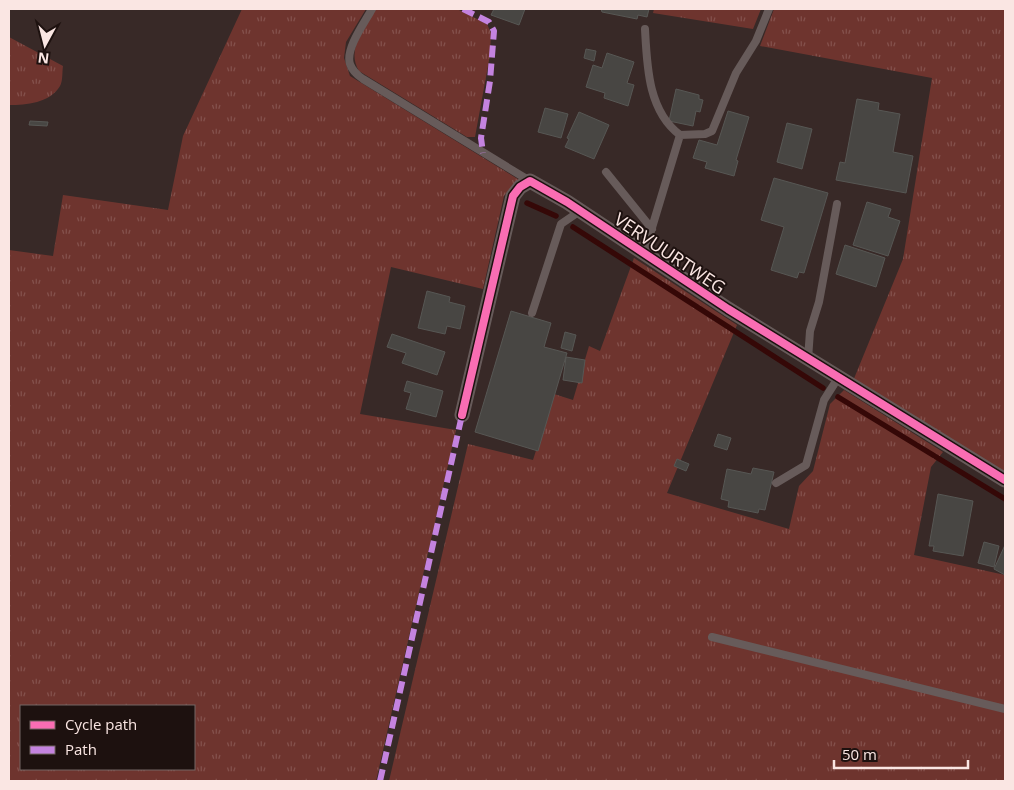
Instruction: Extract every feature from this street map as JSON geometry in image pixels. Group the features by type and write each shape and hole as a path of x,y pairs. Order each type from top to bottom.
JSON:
{"street":[{"name":"VERVUURTWEG","path":"530,182 580,211 728,309 1005,480"},
{"path":"462,415 512,196 520,187 530,182"}],"lane":[{"path":"372,9 350,51 350,65 355,72 363,79 530,182"},
{"path":"645,29 646,56 652,94 669,126 680,135 705,134 712,131 736,74 756,41 769,9"},
{"path":"644,254 680,135"},
{"path":"606,172 652,229"},
{"path":"808,359 810,331 819,302 837,204"},
{"path":"532,313 560,224 580,211"},
{"path":"776,484 806,465 824,400 838,378"},
{"path":"712,637 1005,709"}],"green space":[{"path":"242,9 366,9 346,42 344,58 350,76 521,181 504,196 483,289 391,267 360,414 456,430 376,781 9,781 9,250 53,256 63,195 168,210 183,136"},
{"path":"375,9 457,9 487,24 491,33 490,55 475,137 467,137 359,71 354,55 355,47"},
{"path":"654,9 761,9 753,29 653,13"},
{"path":"774,9 1005,9 1005,474 853,381 903,259 932,78 760,46"},
{"path":"9,37 63,66 61,84 56,92 37,102 9,105"},
{"path":"634,258 737,325 667,493 789,529 799,486 813,471 830,404 844,390 943,452 931,467 914,555 1005,575 1005,781 389,781 468,444 533,460 554,394 573,400 589,346 600,351"}],"building":[{"path":"494,9 525,9 519,25 491,15"},
{"path":"601,9 649,9 647,17 638,15 637,19 602,12"},
{"path":"586,49 596,51 594,61 584,58"},
{"path":"607,53 634,62 627,83 634,85 628,106 604,98 605,93 586,87 593,65 602,68"},
{"path":"676,89 699,95 699,99 703,100 700,112 696,111 693,126 669,121"},
{"path":"857,99 879,103 878,110 900,114 893,152 913,156 906,193 836,180 840,162 845,163"},
{"path":"545,108 568,114 561,138 538,132"},
{"path":"728,111 749,117 736,160 738,161 734,176 705,168 707,162 693,158 699,140 717,145"},
{"path":"579,112 609,125 594,159 565,147"},
{"path":"30,121 48,122 47,126 29,125"},
{"path":"787,123 812,129 802,169 777,162"},
{"path":"774,178 828,193 804,273 799,272 797,278 771,270 784,227 761,220"},
{"path":"867,202 891,209 888,217 900,221 888,256 853,245"},
{"path":"845,245 885,258 876,287 836,274"},
{"path":"427,291 450,297 449,302 465,306 460,329 447,326 445,334 418,328"},
{"path":"511,311 551,323 544,347 567,353 538,451 475,432"},
{"path":"565,332 576,335 572,351 561,348"},
{"path":"392,334 445,352 437,375 402,363 406,353 387,347"},
{"path":"566,357 585,360 582,383 563,380"},
{"path":"407,381 443,391 436,417 406,409 411,393 404,391"},
{"path":"718,434 731,438 727,450 714,446"},
{"path":"677,459 689,464 686,471 674,466"},
{"path":"753,468 774,472 765,510 759,509 758,513 728,507 729,501 721,499 727,469 751,474"},
{"path":"938,494 973,501 963,556 933,551 934,546 929,546"},
{"path":"984,542 999,546 994,567 978,563"},
{"path":"1005,545 1005,575 994,569"}],"waterway":[{"path":"527,203 556,216"},
{"path":"573,227 823,388"},
{"path":"838,397 1005,499"}],"marked path":[{"path":"463,9 489,22 494,31 490,81 481,138 483,153"},
{"path":"380,781 462,415"}],"cycle path":[{"path":"462,415 513,196 520,187 530,181 567,202 728,309 1005,480"}]}
